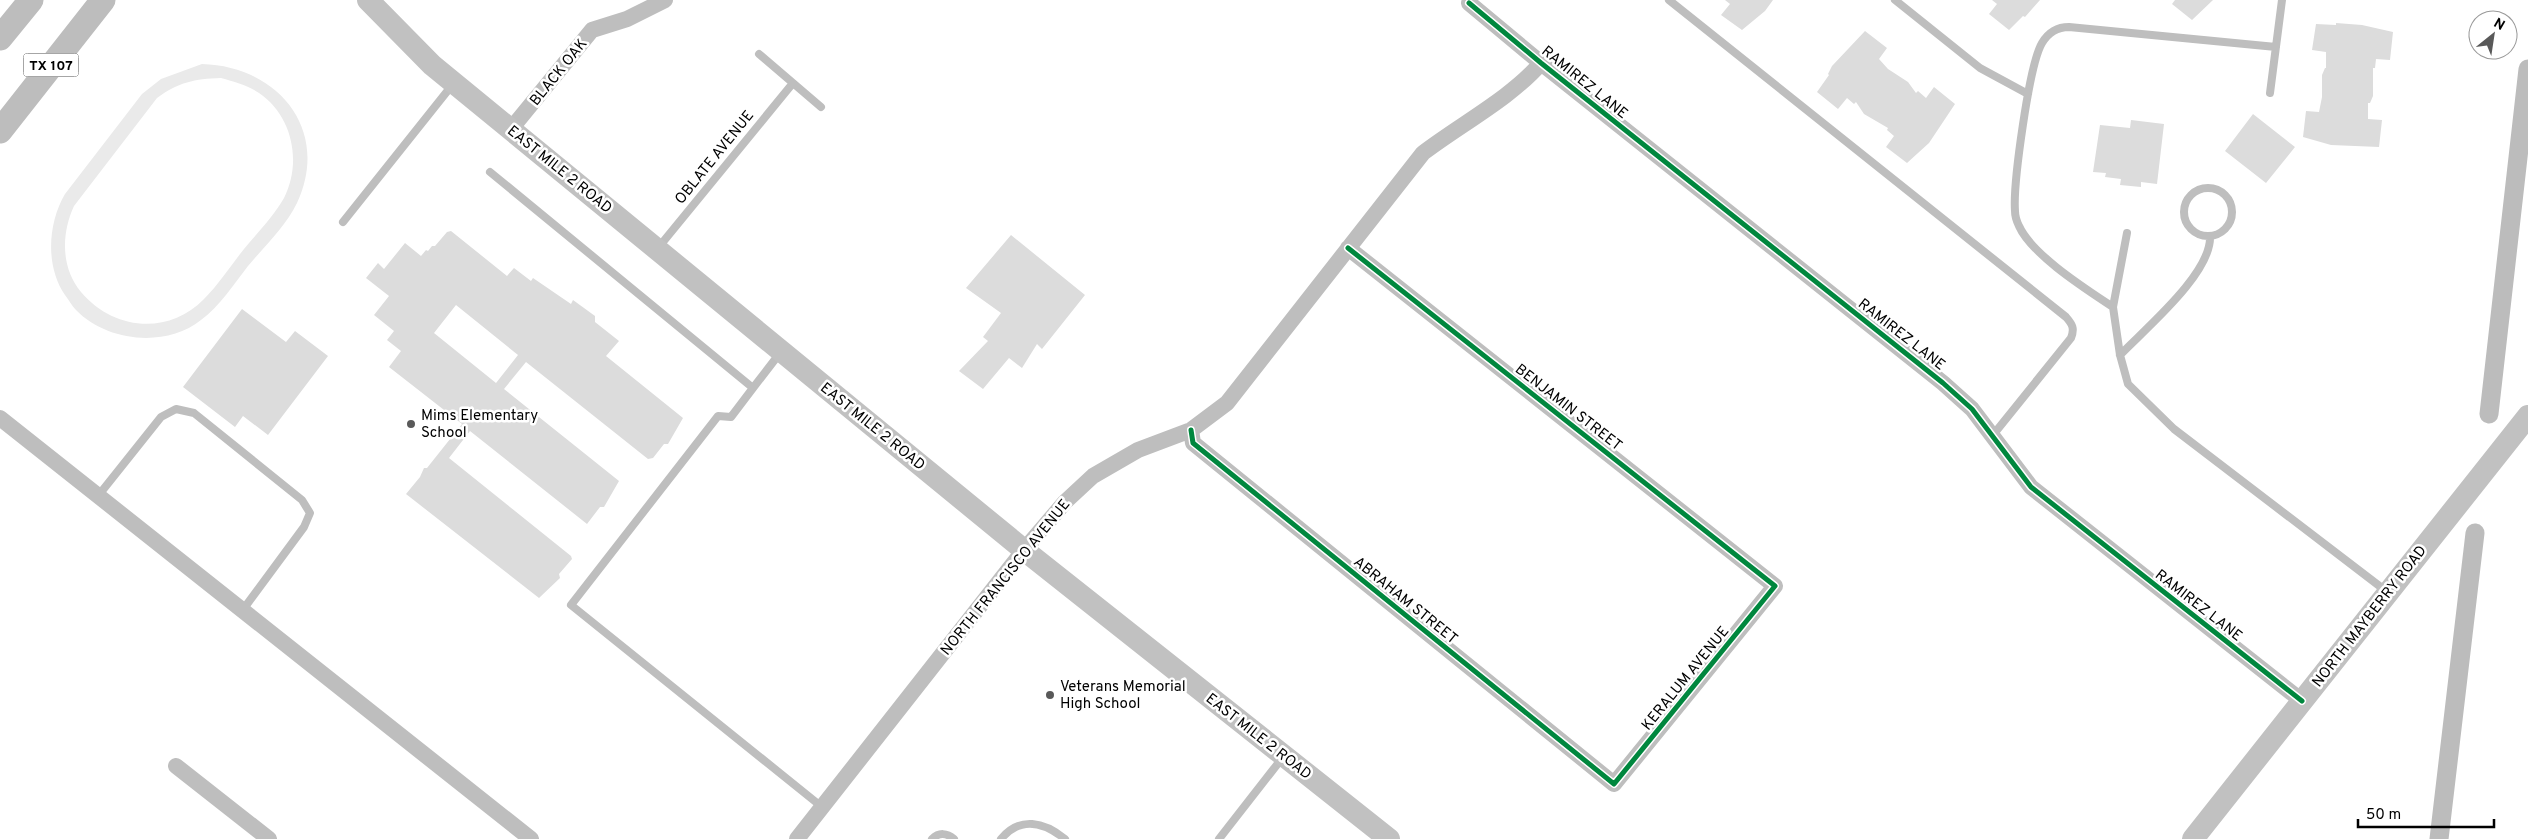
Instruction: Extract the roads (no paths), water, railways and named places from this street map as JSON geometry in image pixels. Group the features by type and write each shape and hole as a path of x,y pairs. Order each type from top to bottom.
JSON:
{"main road":[{"path":"0,38 31,0"},
{"name":"TX 107","path":"0,131 103,0"},
{"name":"EAST MILE 2 ROAD","path":"368,0 432,64 454,83 1024,550 1389,839"},
{"name":"NORTH MAYBERRY ROAD","path":"2193,839 2528,416"}],"street":[{"name":"BLACK OAK","path":"511,129 592,30 627,19 665,0"},
{"name":"RAMIREZ LANE","path":"1470,1 1541,63 1943,383 1972,409 2031,487 2302,701"},
{"name":"NORTH FRANCISCO AVENUE","path":"797,839 1024,550 1065,502 1093,476 1138,450 1191,430 1227,403 1423,153 1516,88 1541,63"},
{"name":"BENJAMIN STREET","path":"1348,248 1774,586"},
{"path":"0,418 531,839"},
{"name":"ABRAHAM STREET","path":"1191,430 1192,443 1614,784"},
{"name":"KERALUM AVENUE","path":"1614,784 1774,586"},
{"path":"176,766 269,839"}],"lane":[{"path":"1669,0 2058,310 2073,325 2074,332 2071,338 1993,435"},
{"path":"1895,0 1980,68 2028,94"},
{"path":"2270,93 2282,0"},
{"path":"2113,307 2079,284 2033,246 2018,224 2015,212 2028,94 2038,50 2046,36 2060,27 2276,47"},
{"path":"759,54 821,107"},
{"path":"343,222 454,83"},
{"name":"OBLATE AVENUE","path":"657,249 793,83"},
{"path":"490,172 753,388"},
{"path":"2206,188 2222,193 2228,199 2232,214 2225,229 2210,236 2196,233 2186,222 2184,214 2188,200 2199,190 2206,188"},
{"path":"2127,233 2113,307 2120,354 2128,384 2174,429 2388,592"},
{"path":"2120,354 2180,293 2204,264 2208,253 2210,236"},
{"path":"782,351 731,417 718,416 571,605 822,807"},
{"path":"98,496 161,417 168,412 185,409 194,413 217,431 302,500 310,513 304,527 242,611"},
{"path":"1219,839 1284,756"},
{"path":"1000,839 1010,829 1024,823 1046,826 1065,839"},
{"path":"932,839 942,834 948,834 954,839"}],"waterway":[{"path":"2489,414 2528,69"},
{"path":"2439,839 2475,533"}],"place":[{"name":"Mims Elementary School","path":"411,424"},
{"name":"Veterans Memorial High School","path":"1050,695"}]}
